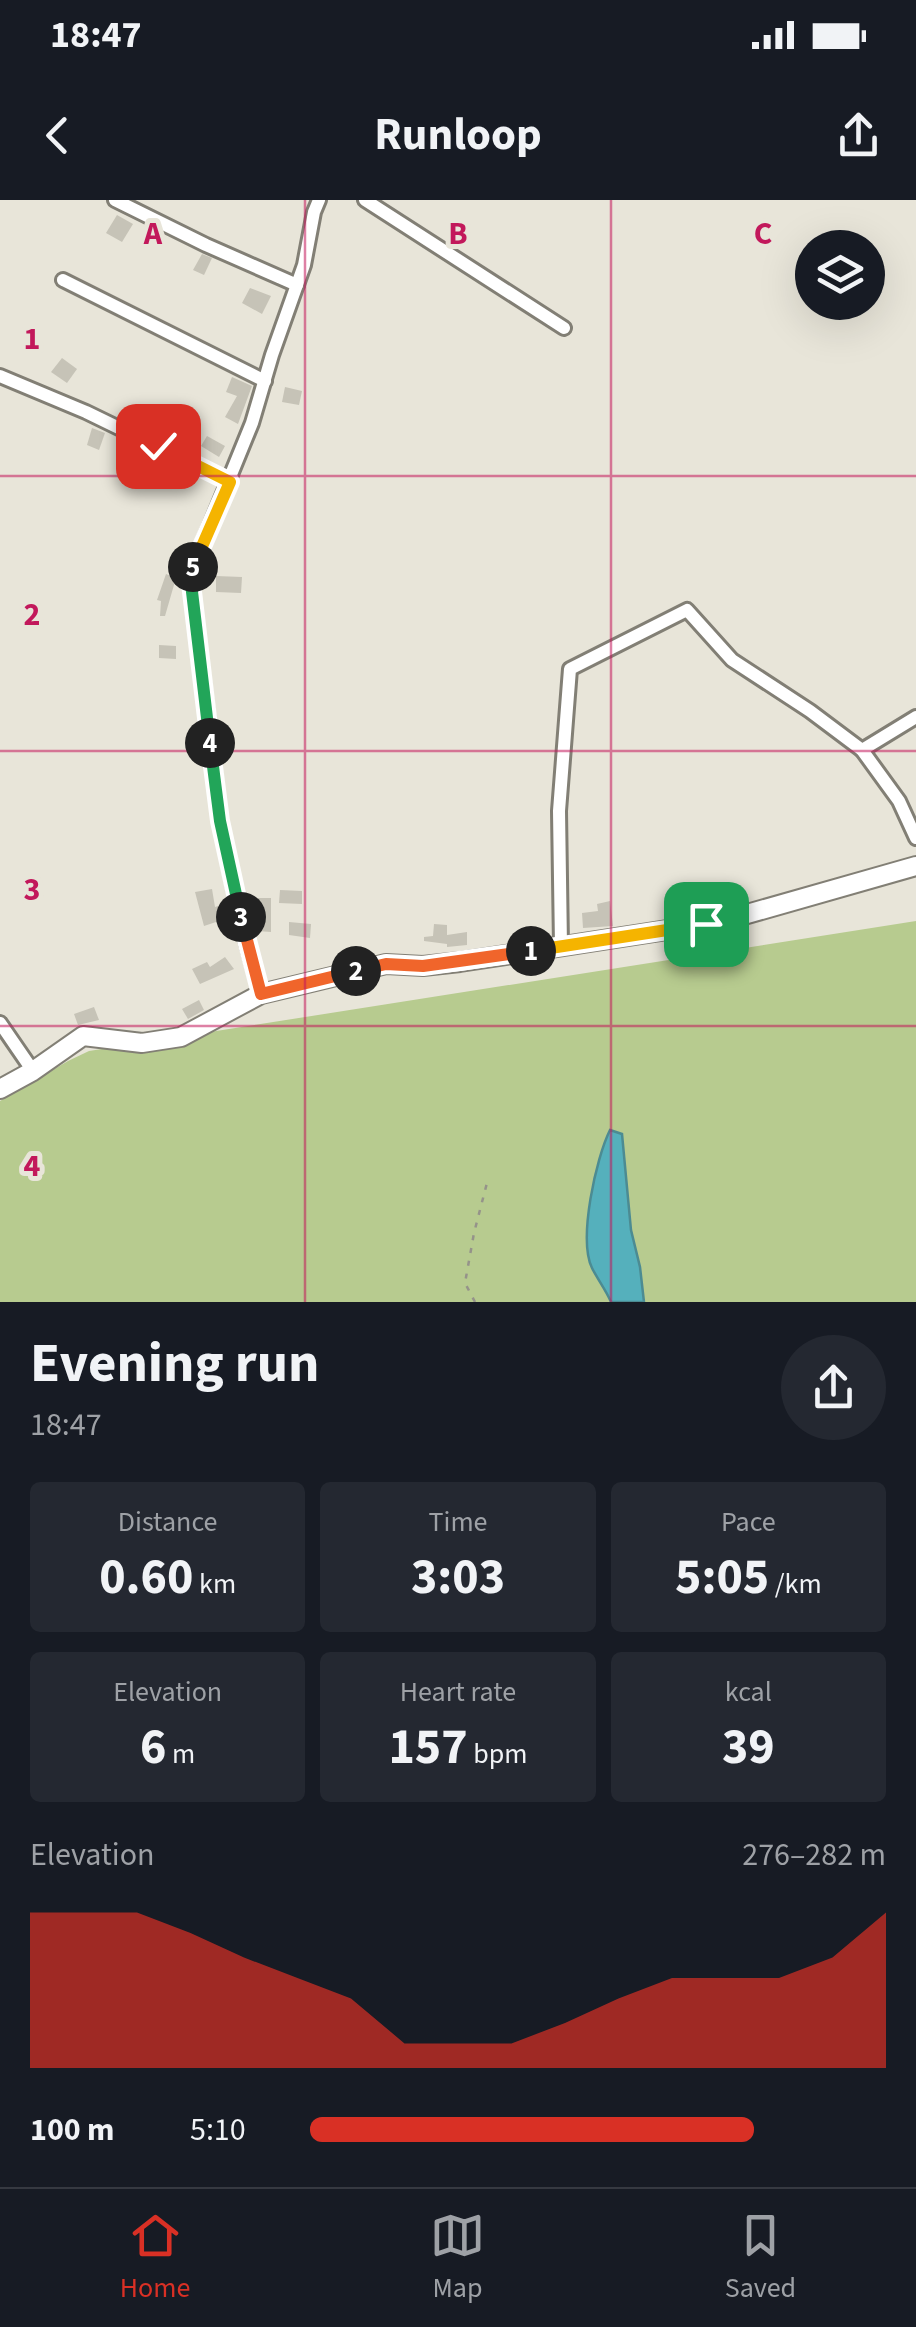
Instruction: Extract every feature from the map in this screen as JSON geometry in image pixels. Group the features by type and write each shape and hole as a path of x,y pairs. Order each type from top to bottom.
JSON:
{"main road":[{"path":"0,1089 83,1036 142,1043 181,1038 261,994 386,964 460,962 719,922 916,866"}],"street":[{"path":"116,200 297,285"},
{"path":"261,994 220,821 190,575 252,423 304,265 319,200"},
{"path":"365,200 564,328"},
{"path":"62,280 265,381"},
{"path":"0,376 86,412 230,482"},
{"path":"562,946 559,810 570,669 687,610 732,660 862,750 899,801 916,838"},
{"path":"862,750 916,718"},
{"path":"0,1023 33,1071"}],"path":[{"path":"475,1302 464,1284 488,1179"}],"green space":[{"path":"916,921 916,1302 0,1302 0,1101 89,1051"}],"water":[{"path":"610,1130 622,1134 631,1230 644,1302 611,1302 588,1255 590,1199"}],"building":[{"path":"117,215 133,224 122,242 106,233"},
{"path":"202,254 212,258 204,275 193,270"},
{"path":"250,288 271,296 262,314 242,303"},
{"path":"62,358 77,369 67,383 51,372"},
{"path":"232,377 252,386 238,424 225,417 237,396 226,392"},
{"path":"285,387 302,391 299,405 282,402"},
{"path":"92,428 105,433 99,450 87,445"},
{"path":"207,436 225,446 219,457 201,446"},
{"path":"166,574 176,578 165,616 160,616 161,601 157,600"},
{"path":"216,576 242,577 241,593 216,592"},
{"path":"159,645 176,646 176,659 159,658"},
{"path":"212,889 222,920 204,926 195,892"},
{"path":"280,890 302,891 302,904 279,903"},
{"path":"692,893 694,907 678,909 676,896"},
{"path":"258,898 271,898 271,932 257,931"},
{"path":"610,901 613,926 583,928 582,913 598,911 597,904"},
{"path":"289,922 311,924 310,938 289,935"},
{"path":"434,924 447,925 447,935 467,932 467,945 447,947 424,941 424,937 433,936"},
{"path":"225,957 234,969 200,984 192,969 207,962 210,967"},
{"path":"199,1000 204,1010 188,1019 182,1009"},
{"path":"94,1007 99,1020 78,1025 74,1014"}],"route":[{"path":"158,446 230,482 190,575 220,821 261,994 386,964 460,962 706,924"}]}
